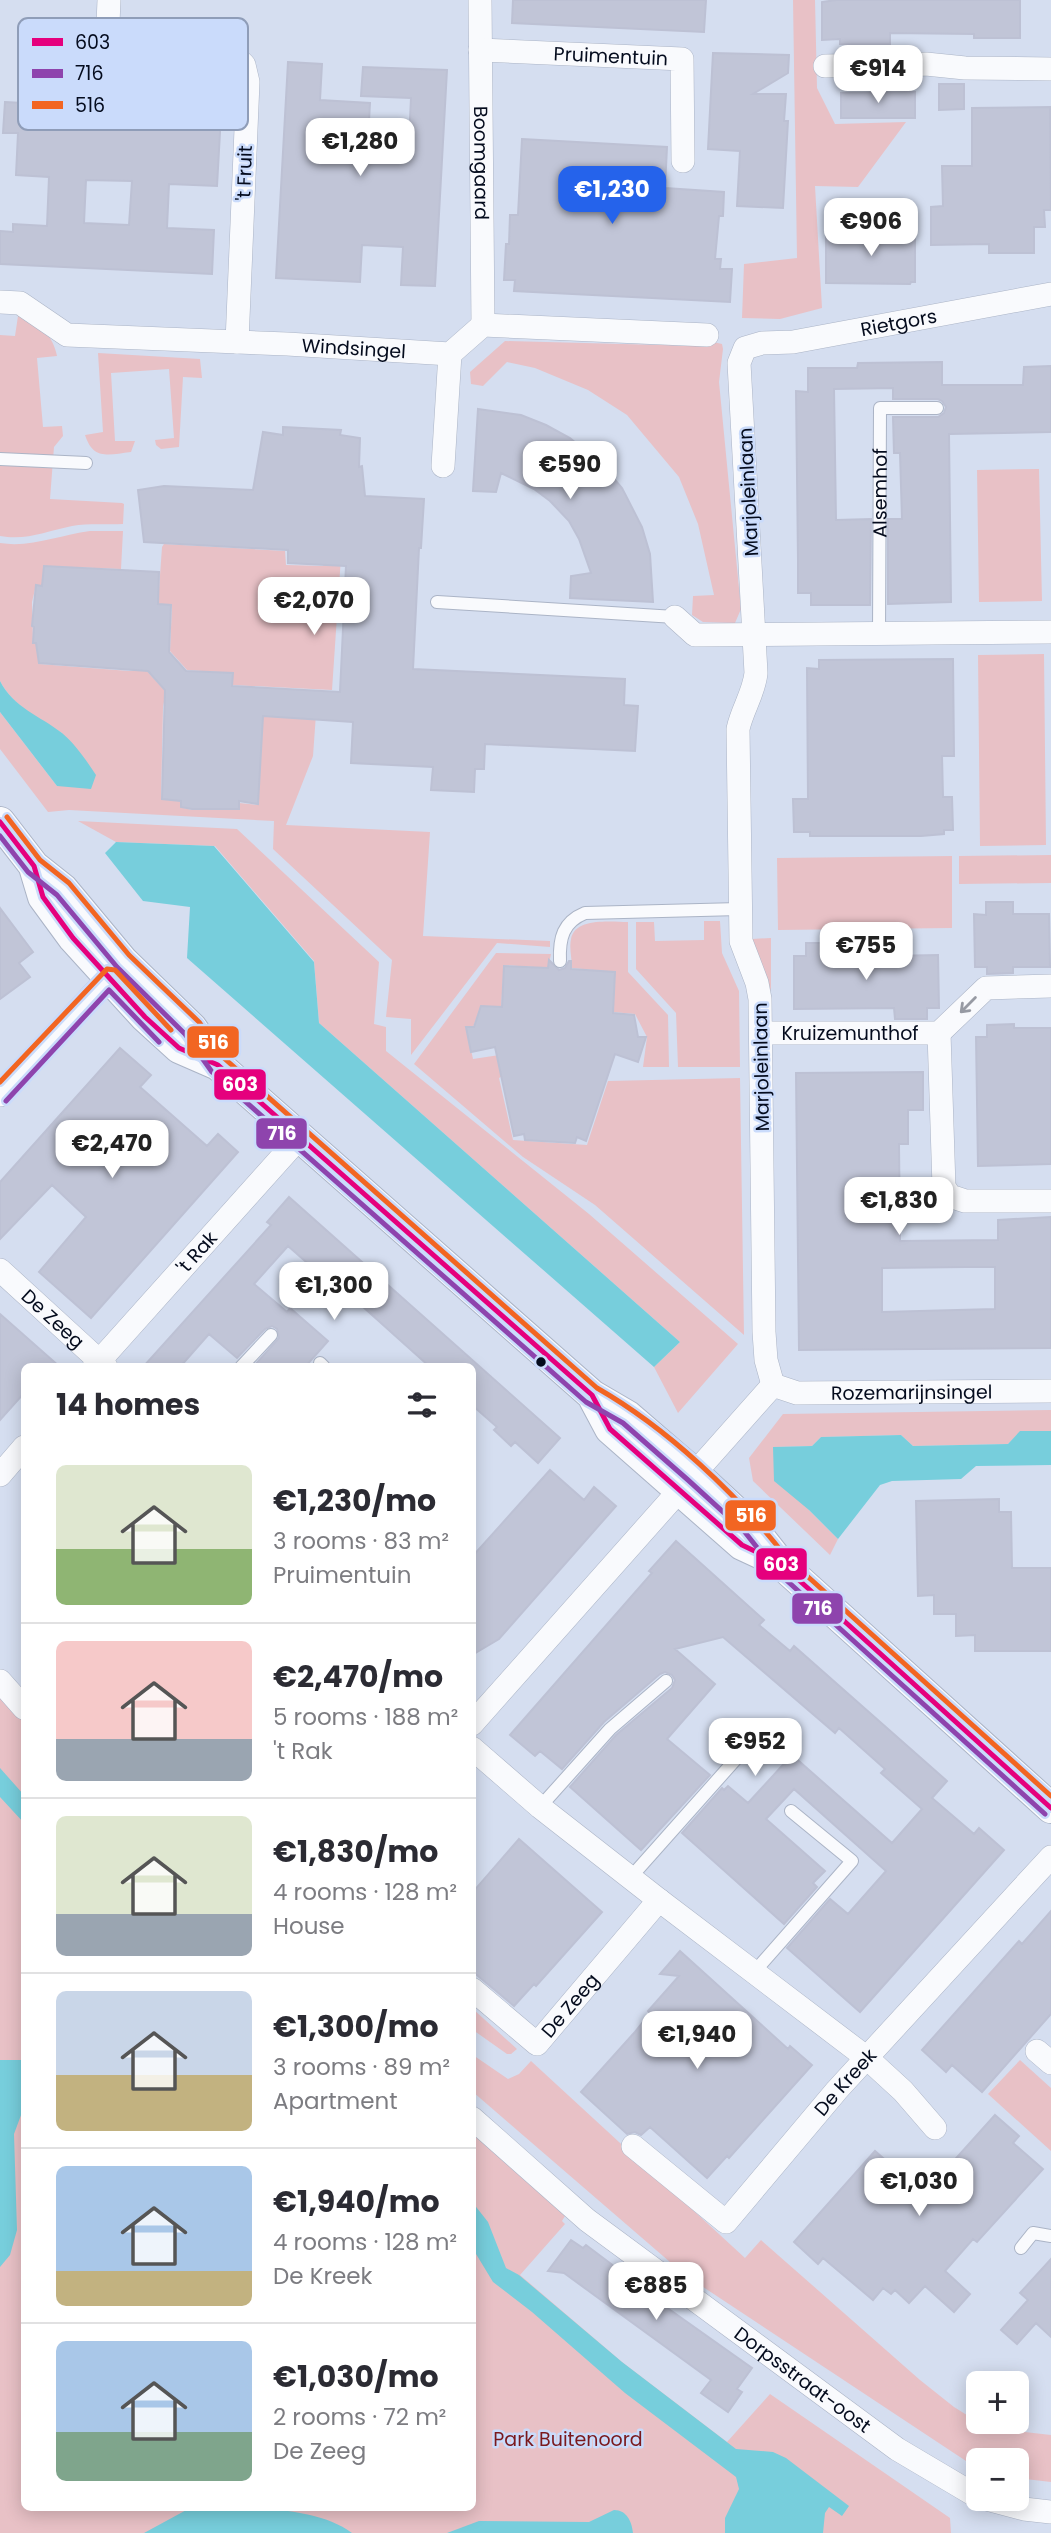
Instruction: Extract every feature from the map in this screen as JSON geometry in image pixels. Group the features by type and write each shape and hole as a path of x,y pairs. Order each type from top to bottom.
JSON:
{"street":[{"name":"'t Fruit","path":"108,18 109,0"},
{"name":"Boomgaard","path":"480,0 483,325"},
{"name":"Pruimentuin","path":"480,50 682,59 683,162"},
{"path":"825,66 926,64 965,68 1051,69"},
{"name":"'t Fruit","path":"237,342 246,130"},
{"name":"Rietgors","path":"745,348 762,343 793,342 1051,294"},
{"name":"Windsingel","path":"0,302 20,303 67,335 450,354"},
{"path":"443,466 450,354 483,325 707,335"},
{"name":"Marjoleinlaan","path":"745,348 739,363 755,637 755,682 740,717 738,729 739,909 741,946 759,990 764,1332 766,1360 773,1385"},
{"path":"675,617 695,635 755,637 1051,632"},
{"path":"0,822 34,866 63,889 116,969 191,1028 218,1065 592,1395 628,1416 687,1481 750,1525 780,1563 1051,1808"},
{"path":"0,1094 116,969"},
{"name":"Kruizemunthof","path":"761,1033 939,1032 986,988 1051,986"},
{"name":"Kruizemunthof","path":"939,1032 942,1167 944,1187 948,1194 960,1200 974,1202 1051,1201"},
{"name":"'t Rak","path":"101,1363 299,1138"},
{"name":"De Zeeg","path":"0,1270 99,1363"},
{"path":"476,1719 773,1385"},
{"name":"Rozemarijnsingel","path":"773,1385 797,1393 1051,1391"},
{"path":"0,1475 21,1450"},
{"path":"0,1681 21,1704"},
{"path":"476,1751 540,1807 659,1900 867,2057 903,2091 935,2128"},
{"name":"De Kreek","path":"633,2146 726,2222 867,2057 1051,1857"},
{"name":"De Zeeg","path":"476,1992 537,2044 659,1900"},
{"name":"Dorpsstraat-oost","path":"476,2122 587,2220 897,2449 966,2490"},
{"path":"1029,2510 1051,2512"}],"lane":[{"name":"Alsemhof","path":"879,635 880,408 937,408"},
{"path":"0,459 86,463"},
{"path":"437,603 675,617"},
{"path":"560,961 564,929 571,921 585,913 739,909"},
{"path":"246,1363 271,1335"},
{"path":"540,1807 610,1729 666,1681"},
{"path":"631,1877 760,1732"},
{"path":"755,1971 852,1861 791,1811"},
{"path":"1021,2248 1033,2233 1051,2236"}],"green space":[{"path":"793,0 815,0 817,88 835,124 906,122 858,187 815,186 822,308 780,319 742,318 744,264 797,258"},
{"path":"18,316 32,320 43,330 52,342 57,356 37,358 43,427 62,426 63,436 54,447 50,499 122,503 123,524 78,525 28,536 0,536 0,335 15,336"},
{"path":"505,341 698,346 709,341 722,344 719,382 741,609 735,623 703,622 692,615 693,596 714,595 698,524 679,477 627,415 588,390 535,368 507,362 483,386 471,384 470,372"},
{"path":"98,353 200,359 202,378 183,377 179,447 161,449 155,440 174,438 169,369 111,373 115,441 135,441 131,452 108,455 92,449 85,435 103,432"},
{"path":"1039,469 1042,601 979,602 977,470"},
{"path":"90,531 123,531 121,569 44,566 43,585 36,585 32,602 33,643 40,644 39,664 129,671 145,669 166,692 163,707 161,799 180,800 180,807 192,810 239,810 239,803 258,805 264,697 317,700 313,756 286,825 430,832 423,936 550,941 550,947 497,943 411,1055 411,1019 386,1017 392,960 273,849 274,821 69,810 48,812 0,749 0,712 57,786 62,733 19,704 0,681 0,543 23,544"},
{"path":"164,544 285,551 286,565 323,566 325,556 341,557 332,690 233,685 233,673 187,670 170,651 172,605 158,604"},
{"path":"1044,654 1046,845 980,846 978,655"},
{"path":"78,821 237,829 379,962 374,1024 386,1027 386,1051 589,1214 738,1344 678,1413 654,1367 680,1342 319,1023 314,961 215,846 116,842"},
{"path":"1051,855 1051,883 959,884 959,856"},
{"path":"952,856 952,928 778,930 777,858"},
{"path":"704,921 720,921 722,953 739,991 740,1067 678,1067 676,1013 636,969 636,922 654,922 655,941 704,940"},
{"path":"595,922 628,922 628,972 668,1015 669,1067 643,1067 647,1037 635,1014 613,1012 615,972 572,968 571,939 579,927"},
{"path":"771,938 771,991 752,939"},
{"path":"496,953 551,954 548,968 504,965 501,1007 481,1006 473,1027 466,1027 473,1059 506,1054 507,1073 499,1078 513,1140 587,1145 608,1081 740,1078 744,1335 595,1205 523,1157 414,1064"},
{"path":"1051,1410 1051,1431 1020,1432 1008,1444 913,1446 901,1435 821,1437 812,1446 774,1447 809,1510 838,1539 830,1555 753,1481 749,1458 783,1414"},
{"name":"Park Buitenoord","path":"0,1696 21,1720 21,2511 476,2511 476,2137 565,2216 562,2221 565,2224 520,2275 622,2362 727,2442 770,2394 950,2518 951,2533 0,2533"},
{"path":"476,2012 517,2049 507,2054 476,2032"},
{"path":"476,2057 508,2079 519,2074 531,2061 745,2258 761,2240 920,2380 966,2414 966,2434 1029,2433 1051,2435 1051,2482 1029,2479 1029,2448 966,2448 966,2461 685,2275 476,2095"},
{"path":"1020,2060 1051,2088 1051,2151 988,2094"}],"water":[{"path":"0,681 12,698 62,733 76,748 96,775 91,789 57,786 0,712"},
{"path":"116,842 214,846 314,962 319,1023 680,1342 654,1367 187,958 190,907 143,901 105,853"},
{"path":"1020,1431 1051,1431 1051,1465 976,1466 961,1479 892,1481 880,1485 838,1539 774,1481 773,1447 812,1446 821,1437 901,1435 913,1446 1008,1444"},
{"path":"0,1768 21,1792 21,1820 0,1797"},
{"path":"0,2060 21,2060 21,2115 14,2134 17,2230 10,2255 0,2267"},
{"path":"476,2207 488,2222 506,2268 519,2275 622,2362 736,2449 773,2452 786,2458 849,2506 842,2516 829,2507 825,2513 823,2533 725,2533 725,2518 739,2489 736,2477 625,2393 532,2312 493,2282 476,2254"},
{"path":"614,2510 628,2517 633,2533 447,2533 479,2521 589,2522"},
{"path":"184,2511 285,2511 317,2517 352,2533 144,2533"}],"building":[{"path":"513,0 706,0 704,32 512,23"},
{"path":"1020,0 1020,38 974,38 974,34 890,33 890,44 840,44 840,39 822,40 822,2"},
{"path":"713,53 789,55 788,73 753,94 786,94 784,121 788,121 783,208 737,206 740,151 708,149"},
{"path":"288,62 322,64 320,100 370,103 368,138 409,140 411,98 361,96 363,67 447,70 435,286 401,285 403,247 362,245 360,282 276,278"},
{"path":"939,84 964,84 964,109 939,110"},
{"path":"915,92 915,118 841,118 841,93"},
{"path":"5,102 18,103 18,130 220,130 217,186 169,184 167,228 214,230 212,274 0,264 0,231 13,232 13,224 47,226 49,177 16,175 18,133 3,133","holes":["86,180 132,181 129,225 84,223"]},
{"path":"1050,107 1051,210 1044,210 1045,227 1034,227 1034,253 989,253 989,244 931,245 931,207 943,206 942,166 972,166 972,108"},
{"path":"522,139 667,147 665,188 724,192 723,216 719,216 715,259 721,259 720,269 732,269 730,302 514,291 515,280 504,280 510,215 518,215"},
{"path":"915,232 915,282 826,283 826,233"},
{"path":"942,362 942,385 1023,385 1024,367 1051,366 1051,432 949,434 951,602 888,604 888,519 902,519 900,453 894,453 893,417 938,417 944,413 946,407 938,399 893,399 893,388 834,389 836,520 871,519 870,605 811,605 811,593 798,593 796,391 808,392 808,368 857,368 858,363"},
{"path":"478,409 521,415 546,425 570,438 604,467 622,488 642,527 650,554 653,602 570,598 571,576 591,573 579,539 569,521 534,489 501,473 496,492 473,491"},
{"path":"283,427 341,430 340,435 360,438 359,467 362,466 365,496 424,499 413,669 625,679 624,705 638,706 635,751 485,744 484,769 475,769 474,792 431,790 433,767 351,763 353,722 263,716 258,804 239,801 239,809 192,809 181,807 181,801 162,799 165,690 148,671 39,663 36,643 33,643 32,626 36,585 42,586 44,566 159,572 158,604 171,605 169,652 186,671 233,673 232,686 340,692 346,566 288,563 288,550 144,542 138,490 164,486 253,490 263,432 283,435"},
{"path":"953,659 954,756 942,756 943,797 952,797 953,830 944,830 944,834 921,836 810,836 810,832 794,832 793,799 808,799 807,668 819,669 819,660"},
{"path":"986,902 1013,902 1013,914 1049,914 1050,967 1013,967 1013,973 987,974 987,967 975,967 974,914 986,915"},
{"path":"0,908 33,952 19,963 30,977 0,999"},
{"path":"806,943 837,943 837,957 938,955 939,1008 927,1008 927,1019 895,1019 894,1008 794,1009 794,956 806,956"},
{"path":"549,960 559,970 571,961 571,969 615,972 613,1013 634,1015 638,1037 646,1037 638,1062 615,1054 586,1141 577,1137 575,1143 525,1140 524,1134 514,1136 495,1047 471,1052 466,1027 474,1027 481,1006 502,1007 504,966 548,968"},
{"path":"1014,1024 1014,1028 1051,1028 1051,1164 978,1166 976,1037 987,1037 987,1025"},
{"path":"120,1048 151,1075 140,1087 207,1146 218,1134 238,1152 91,1318 39,1272 86,1217 52,1185 0,1239 0,1182"},
{"path":"923,1072 923,1110 908,1110 908,1144 899,1144 900,1241 998,1240 998,1220 1051,1217 1051,1348 799,1350 796,1073","holes":["995,1267 995,1309 882,1312 882,1268"]},
{"path":"289,1197 476,1363 426,1363 333,1280 330,1283 288,1246 254,1284 287,1312 290,1308 328,1341 309,1363 257,1363 279,1338 277,1329 272,1326 265,1329 237,1358 209,1334 184,1363 147,1363 271,1225 267,1222"},
{"path":"0,1314 55,1363 21,1363 21,1396 0,1420"},
{"path":"476,1363 560,1438 538,1463 515,1442 511,1446 494,1430 497,1427 476,1409"},
{"path":"550,1470 584,1500 594,1487 616,1506 499,1639 476,1653 476,1553"},
{"path":"999,1499 999,1512 1011,1512 1012,1568 1051,1568 1051,1651 975,1651 975,1635 956,1636 956,1614 934,1614 934,1595 918,1596 916,1501"},
{"path":"676,1541 764,1620 759,1625 790,1651 794,1646 947,1781 932,1798 974,1834 979,1828 1004,1850 860,2012 787,1948 830,1899 848,1914 886,1871 794,1789 766,1819 825,1871 813,1883 817,1887 784,1924 682,1833 722,1788 724,1790 728,1786 748,1803 792,1755 892,1843 922,1809 881,1773 885,1769 839,1728 835,1733 723,1637 675,1649 715,1684 667,1739 710,1775 641,1850 570,1787 616,1735 672,1688 675,1680 672,1675 665,1672 660,1674 604,1722 562,1769 540,1751 535,1756 510,1735 652,1573 649,1571"},
{"path":"519,1839 602,1912 536,1986 534,1984 514,2006 476,1974 476,1888"},
{"path":"1051,1911 1051,2014 982,2092 952,2065 946,2072 922,2050 1019,1941 1022,1944"},
{"path":"680,1951 788,2049 790,2046 812,2065 729,2158 727,2156 707,2178 650,2127 641,2135 635,2132 627,2134 581,2092 634,2033 650,2013 648,2011 679,1976 660,1974"},
{"path":"995,2115 1019,2136 1013,2143 1043,2169 977,2242 973,2239 945,2271 970,2294 954,2312 925,2286 909,2303 895,2290 891,2294 883,2288 873,2300 823,2258 818,2264 794,2242 875,2151 924,2194"},
{"path":"571,2240 583,2248 586,2245 643,2288 642,2290 752,2368 737,2389 742,2392 728,2412 701,2393 711,2380 564,2273 548,2271"},
{"path":"1051,2259 1051,2337 1036,2323 1017,2344 1001,2330 1028,2300 1020,2293"}],"transit line":[{"name":"516","path":"7,817 40,860 69,883 129,955 199,1022 225,1059 597,1388 675,1442 723,1486 786,1557 1051,1796"},
{"name":"603","path":"0,822 34,866 43,897 73,938 145,1017 179,1048 218,1065 592,1395 610,1429 742,1545 780,1563 1051,1808"},
{"name":"716","path":"0,836 28,872 57,895 117,967 185,1034 212,1072 586,1402 623,1423 688,1480 744,1531 774,1569 1045,1814"},
{"name":"516","path":"0,1082 107,969 115,970 171,1030"},
{"name":"716","path":"6,1101 109,990 159,1042"}]}
